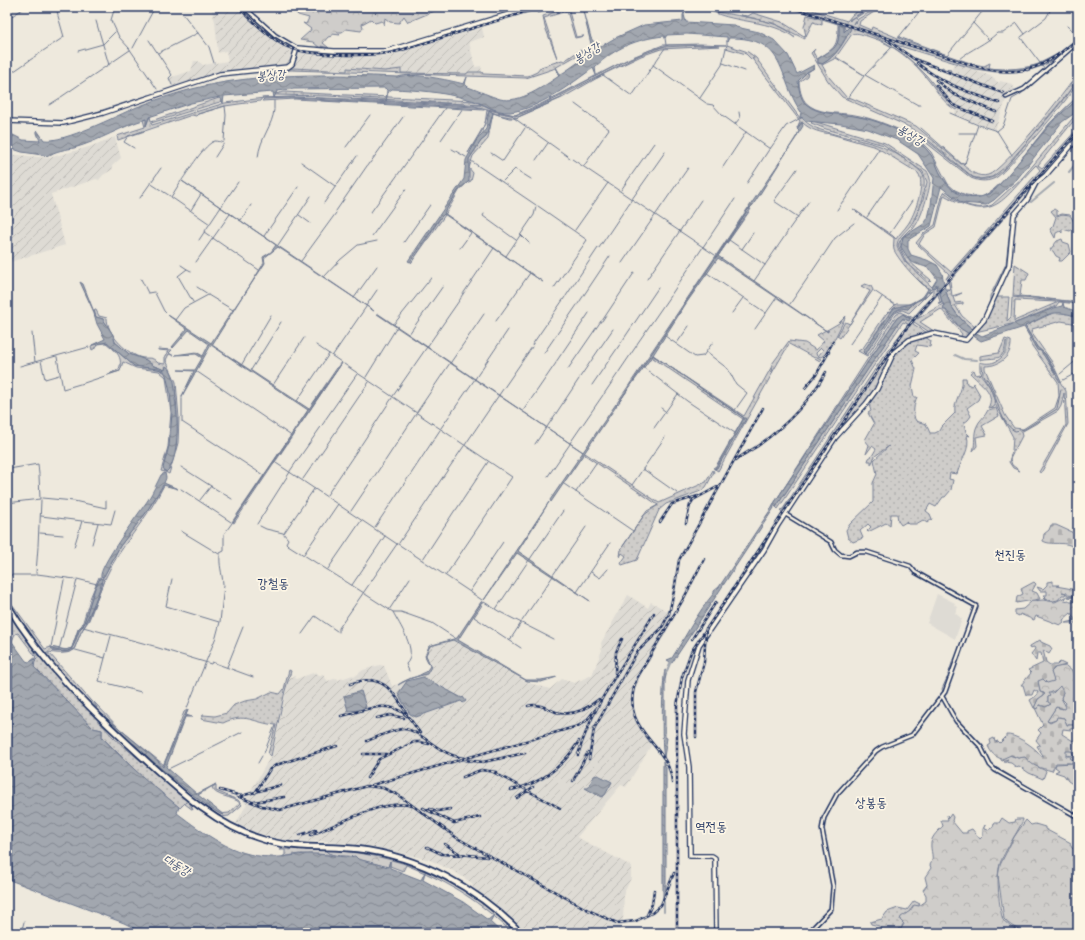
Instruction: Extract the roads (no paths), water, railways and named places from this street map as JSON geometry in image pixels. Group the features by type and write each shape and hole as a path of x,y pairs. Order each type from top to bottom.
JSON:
{"highway":[{"path":"7,604 52,667 106,724 191,799 224,823 255,837 281,844 358,849 392,856 417,864 447,877 468,889 496,909 521,933"}],"main road":[{"path":"7,121 52,124 75,120 103,113 220,74 288,67 292,63 297,48 334,51 387,51 532,7"},
{"path":"716,933 715,858 712,856 690,856 689,772 684,734 688,680 693,657 699,644 764,550 785,514 836,436 868,402 877,389 894,352 909,340 931,334 963,340 968,339 975,332 985,318 1009,265 1014,215 1027,200 1036,183 1046,175 1078,138"}],"street":[{"path":"244,7 275,35 297,48"},
{"path":"1006,97 1024,89 1078,42"},
{"path":"785,514 830,542 835,550 841,555 849,556 864,552 910,566 915,572 976,606 942,696 913,734 880,748 832,803 822,826 833,886 831,909 808,933"},
{"path":"942,696 956,721 983,750 988,762 994,770 1078,817"}],"water":[{"name":"봉상강","path":"582,7 591,38 598,48 615,38 644,25 683,21 683,15 686,8 684,15 686,22 734,25 736,27 759,32 774,40 788,55 797,74 814,65 814,68 807,72 798,81 801,96 804,102 811,108 831,114 865,118 908,135 913,135 915,133 914,136 931,155 947,184 953,190 966,197 980,197 995,190 1054,120 1071,105 1078,96 1078,108 1075,113 1062,122 1017,179 994,200 986,205 962,203 941,187 931,226 908,240 908,249 911,255 937,265 942,273 945,289 950,289 946,291 953,309 965,323 975,331 971,335 960,328 946,310 943,310 943,303 938,303 942,302 939,288 936,290 937,284 934,288 932,287 937,279 927,268 910,261 901,247 903,237 924,224 928,218 931,205 934,178 918,154 897,140 868,129 841,124 805,121 800,117 801,112 793,99 778,62 771,52 762,44 748,39 729,38 727,42 727,37 687,34 667,35 665,38 664,36 644,39 618,50 603,60 595,67 596,75 593,68 564,89 543,101 521,110 510,112 499,111 473,100 421,91 392,89 388,92 386,101 387,90 385,88 294,89 277,91 274,98 273,92 224,96 223,103 220,97 191,103 149,117 146,126 146,119 83,145 57,152 49,156 22,152 7,147 7,132 23,140 40,141 37,130 44,140 53,140 77,133 137,107 185,91 217,83 269,77 347,75 398,77 412,75 464,84 467,77 465,84 468,87 500,99 516,99 524,97 559,76 556,67 560,74 563,73 593,52"},
{"path":"839,25 844,26 844,32 849,27 851,29 839,49 832,57 822,64 818,63 818,59 832,49 837,43 839,39"},
{"path":"489,110 493,113 486,137 481,141 469,159 469,181 458,191 444,213 543,282 444,214 410,262 408,261 464,179 466,160 476,141 486,129"},
{"path":"802,122 803,126 797,135 799,131 797,129"},
{"path":"788,150 753,205 750,208 749,207"},
{"path":"182,181 374,311 278,247 264,258 265,263 244,295 264,263 263,257 271,252 276,245"},
{"path":"749,208 718,256 828,332 718,258 685,305 653,355 619,402"},
{"path":"917,279 931,291 927,292 924,298 915,302 908,309 901,308 895,311 865,354 863,352 894,308 911,304 923,297 928,289"},
{"path":"80,282 83,284 96,317 103,319 113,335 115,342 129,354 146,360 154,366 165,370 166,366 171,372 174,380 176,396 177,437 174,458 171,467 166,472 163,468 169,446 172,414 170,392 166,375 164,371 158,369 134,366 107,342 92,345 105,339 97,324 93,310"},
{"path":"243,295 212,345 309,409 342,363 233,522 308,410 211,345 182,396 194,371 178,370 195,370 202,358 196,354 175,355 196,352 203,356 209,344 189,330 173,348 172,347 187,329 168,315 211,343"},
{"path":"1063,303 1064,307 1078,312 1078,317 1069,314 1055,313 1045,316 1025,326 1037,347 1045,354 1056,375 1041,351 1037,350 1024,327 981,341 972,335 975,332 982,336 1062,306"},
{"path":"377,313 583,452 377,314"},
{"path":"903,314 910,319 909,321 903,318 898,324 776,507 773,505 897,318"},
{"path":"653,355 746,419 717,468 714,469 744,418"},
{"path":"616,404 617,405 551,502 550,500"},
{"path":"165,473 166,478 164,483 178,489 163,485 145,514 120,546 104,576 101,577 102,571 112,551 148,500 161,475"},
{"path":"549,502 518,551 590,601 517,553 484,600"},
{"path":"773,506 774,508 672,663 667,660 672,658 702,608 714,591 719,587"},
{"path":"100,578 102,579 99,590 90,614 83,625 95,588"},
{"path":"483,601 458,640 526,680 541,680 557,677 541,682 527,681 453,640 430,646 426,655 431,667 427,674 415,677 424,673 430,666 425,656 429,646 457,638"},
{"path":"82,626 80,629 72,648 79,628"},
{"name":"대동강","path":"7,632 26,661 29,662 38,658 35,661 34,667 93,728 102,730 102,737 120,756 179,807 177,813 209,836 244,853 257,856 275,857 315,854 345,857 355,856 358,859 388,867 390,861 390,868 421,880 425,872 423,880 463,902 488,920 494,915 490,922 502,933 144,933 124,923 7,879"},
{"path":"51,647 65,650 72,648 65,652 52,649"},
{"path":"665,670 667,671 665,680 665,737 667,738 664,757 662,742 662,715"},
{"path":"423,677 462,698 463,697 466,701 463,703 461,701 416,717 410,714 398,694 407,681"},
{"path":"361,691 366,707 360,710 348,711 344,696"},
{"path":"188,710 186,715 192,717 185,717 166,767 197,794 216,784 198,795 224,815 200,801 102,714 158,761 163,767"},
{"path":"663,761 666,768 666,891 663,899"},
{"path":"598,775 612,782 605,795 601,797 585,788 588,788 594,776"}],"waterway":[{"path":"12,16 26,7"},
{"path":"58,15 57,11 62,7"},
{"path":"112,23 111,20 115,7"},
{"path":"133,48 155,7"},
{"path":"898,38 923,7"},
{"path":"899,37 947,55 986,7"},
{"path":"959,59 997,33 1003,33 1017,23 1025,34 1046,18 1052,7"},
{"path":"183,14 209,47 214,63"},
{"path":"34,57 64,37 58,16"},
{"path":"7,20 11,17"},
{"path":"96,21 109,65"},
{"path":"973,23 989,40"},
{"path":"113,24 119,37 129,48 157,89"},
{"path":"1067,26 1078,36"},
{"path":"78,51 103,44 115,32"},
{"path":"158,53 198,33"},
{"path":"1021,37 1025,34"},
{"path":"1059,53 1078,37"},
{"path":"665,38 666,45"},
{"path":"1021,38 1040,63 1058,54"},
{"path":"149,40 172,75 169,78 172,85"},
{"path":"892,47 865,75 918,105 921,105"},
{"path":"597,78 603,75 632,96 665,48"},
{"path":"700,98 722,65 726,48"},
{"path":"61,97 130,50"},
{"path":"997,131 1003,126 1012,99 1021,94 1065,55"},
{"path":"7,76 33,58"},
{"path":"723,63 745,71"},
{"path":"653,65 706,103"},
{"path":"1027,71 1042,66 1045,70"},
{"path":"848,98 864,76"},
{"path":"84,116 149,95"},
{"path":"49,105 60,98"},
{"path":"493,113 509,118 516,118 561,98"},
{"path":"274,101 274,109"},
{"path":"321,101 484,110"},
{"path":"575,104 609,129 604,136"},
{"path":"707,104 713,105 722,115 770,149 786,126 801,118"},
{"path":"198,114 225,106 226,115 224,141"},
{"path":"428,132 445,108"},
{"path":"441,140 463,108"},
{"path":"258,157 261,144 273,116 274,110"},
{"path":"735,124 740,118 739,112"},
{"name":"봉상강","path":"921,128 962,164 965,163 978,125 950,113"},
{"path":"346,147 370,115"},
{"path":"370,163 403,117"},
{"path":"514,118 570,158"},
{"path":"979,125 997,131 1012,155"},
{"path":"491,153 503,161 525,128"},
{"path":"134,148 124,142 128,136 146,130"},
{"path":"723,167 746,132"},
{"path":"959,133 975,133"},
{"path":"394,180 427,134"},
{"path":"584,166 603,138"},
{"path":"182,180 206,147 215,141 224,143 215,157"},
{"path":"536,160 548,143"},
{"path":"621,190 654,143"},
{"path":"747,183 770,148"},
{"path":"452,149 466,157"},
{"path":"844,201 879,149"},
{"path":"632,199 665,152"},
{"path":"324,203 357,156"},
{"path":"572,159 715,255"},
{"path":"471,161 536,205"},
{"path":"1069,172 1078,161"},
{"path":"301,162 335,186"},
{"path":"336,211 369,163"},
{"path":"140,198 161,168"},
{"path":"622,263 688,168"},
{"path":"503,181 515,169 531,179"},
{"path":"797,169 774,201 798,217"},
{"path":"371,212 394,180"},
{"path":"181,181 171,197 210,224"},
{"path":"221,207 238,182"},
{"path":"150,183 170,196"},
{"path":"575,230 608,183"},
{"path":"1031,202 1054,183"},
{"path":"867,217 889,185"},
{"path":"264,236 298,187"},
{"path":"372,236 406,189"},
{"path":"191,210 201,194"},
{"path":"278,245 311,196"},
{"path":"599,248 632,199"},
{"path":"703,247 735,199"},
{"path":"647,279 701,200"},
{"path":"787,232 809,201"},
{"path":"837,210 843,201"},
{"path":"890,233 912,201"},
{"path":"241,220 251,205"},
{"path":"404,242 430,205"},
{"path":"538,206 587,240 554,288"},
{"path":"199,240 221,207"},
{"path":"506,256 534,215 536,207"},
{"path":"301,261 336,213"},
{"path":"196,262 230,214"},
{"path":"484,214 483,216 516,240"},
{"path":"299,215 310,223"},
{"path":"823,256 835,238 854,223"},
{"path":"204,232 259,270"},
{"path":"460,248 471,233"},
{"path":"742,249 753,233"},
{"path":"754,281 787,233"},
{"path":"521,235 529,243"},
{"path":"729,240 765,265"},
{"path":"324,277 340,260 358,245 377,241"},
{"path":"671,295 703,247"},
{"path":"461,297 494,248"},
{"path":"566,296 598,248"},
{"path":"578,304 610,256"},
{"path":"790,304 822,257"},
{"path":"181,265 187,269 178,276 193,302"},
{"path":"354,298 377,266"},
{"path":"187,269 191,271"},
{"path":"496,321 530,273"},
{"path":"602,321 634,273"},
{"path":"707,273 766,313"},
{"path":"394,324 431,278"},
{"path":"141,279 148,293 154,292"},
{"path":"409,334 443,286"},
{"path":"197,287 208,294"},
{"path":"625,337 658,288"},
{"path":"366,306 377,290"},
{"path":"874,291 895,305"},
{"path":"155,293 164,311 168,315"},
{"path":"175,320 184,308 208,295 233,310"},
{"path":"637,344 670,296"},
{"path":"532,345 565,297"},
{"path":"755,329 777,297"},
{"path":"850,344 882,297"},
{"path":"427,347 461,298"},
{"path":"732,313 743,298"},
{"path":"544,353 577,305"},
{"path":"333,355 366,307"},
{"path":"556,362 589,313"},
{"path":"451,362 484,314"},
{"path":"242,364 271,315"},
{"path":"568,369 601,321"},
{"path":"251,370 281,322"},
{"path":"677,343 689,326"},
{"path":"366,377 397,327"},
{"path":"580,377 613,329"},
{"path":"475,379 508,330"},
{"path":"32,333 35,362"},
{"path":"665,336 695,357 703,356 713,342"},
{"path":"592,385 625,337"},
{"path":"273,385 304,338"},
{"path":"1005,353 1008,341"},
{"path":"316,345 341,362"},
{"path":"604,394 637,345"},
{"path":"20,366 89,347"},
{"path":"393,396 427,347"},
{"path":"499,395 532,347"},
{"path":"706,352 728,369 736,384 747,393 735,410"},
{"path":"297,401 329,354"},
{"path":"955,355 964,359 977,360"},
{"path":"57,357 63,389 80,384"},
{"path":"1060,374 1078,359"},
{"path":"41,361 45,379 59,375"},
{"path":"417,412 450,363"},
{"path":"523,411 556,363"},
{"path":"344,364 512,477 479,526"},
{"path":"643,367 687,401 735,433"},
{"path":"982,367 983,373"},
{"path":"81,384 120,371"},
{"path":"196,371 290,435"},
{"path":"1063,380 1078,372"},
{"path":"325,420 357,374"},
{"path":"984,375 992,389 1005,421 1009,427 1015,431 1025,429 1057,409 1061,389"},
{"path":"441,428 475,379"},
{"path":"547,427 579,379"},
{"path":"337,429 369,382"},
{"path":"654,428 678,394"},
{"path":"465,445 499,395"},
{"path":"570,443 603,395"},
{"path":"361,445 392,398"},
{"path":"182,399 182,422 263,475"},
{"path":"661,408 665,411"},
{"path":"385,461 416,414"},
{"path":"290,471 325,421"},
{"path":"535,444 546,428"},
{"path":"303,479 337,430"},
{"path":"409,477 440,430"},
{"path":"632,485 665,437"},
{"path":"548,476 570,444"},
{"path":"327,495 360,446"},
{"path":"432,493 464,446"},
{"path":"351,511 384,462"},
{"path":"456,510 488,462"},
{"path":"276,463 397,544 339,628 339,632"},
{"path":"576,492 596,463"},
{"path":"9,466 9,469 38,464 39,474"},
{"path":"181,467 211,486"},
{"path":"643,469 677,493"},
{"path":"257,524 290,472"},
{"path":"7,503 40,499 39,475"},
{"path":"375,527 408,478"},
{"path":"564,484 633,531"},
{"path":"200,500 211,486 232,499"},
{"path":"181,489 231,522"},
{"path":"284,533 314,489"},
{"path":"399,543 432,494"},
{"path":"42,498 74,501 106,508 106,501"},
{"path":"40,523 41,500"},
{"path":"304,554 338,504"},
{"path":"621,549 647,511 658,505"},
{"path":"83,521 111,524 115,510"},
{"path":"423,559 455,510"},
{"path":"530,559 563,511"},
{"path":"41,516 82,521 74,547"},
{"path":"328,569 361,521"},
{"path":"92,544 98,523"},
{"path":"223,584 220,566 220,553 224,551 224,534 232,523"},
{"path":"38,546 39,525"},
{"path":"260,526 283,533 288,539 286,543 288,545 364,593"},
{"path":"446,575 479,526"},
{"path":"553,575 586,527"},
{"path":"181,531 219,554"},
{"path":"40,533 63,535"},
{"path":"352,585 385,536"},
{"path":"470,591 503,542"},
{"path":"577,592 610,543"},
{"path":"398,544 482,600"},
{"path":"36,573 38,547"},
{"path":"496,609 529,560"},
{"path":"591,572 600,578 608,569"},
{"path":"37,574 75,579"},
{"path":"7,575 36,575"},
{"path":"522,621 553,576"},
{"path":"389,610 410,578"},
{"path":"77,579 97,584"},
{"path":"172,579 166,606 219,622"},
{"path":"51,647 64,580"},
{"path":"59,650 77,580"},
{"path":"187,708 216,637 220,622 224,585"},
{"path":"365,594 393,612 401,612 432,623 455,638"},
{"path":"521,648 474,617 484,602 500,612 553,639"},
{"path":"393,612 407,638 409,645 409,659 406,664 409,671"},
{"path":"302,634 315,616 337,631"},
{"path":"510,640 521,623"},
{"path":"83,627 154,646"},
{"path":"227,667 243,627"},
{"path":"72,649 105,658 111,636"},
{"path":"155,647 211,664 212,662 253,677"},
{"path":"105,658 99,681 141,692"},
{"path":"949,672 953,660"},
{"path":"666,673 671,661"},
{"path":"943,692 942,689 947,678"},
{"path":"948,704 953,714"},
{"path":"264,753 274,728"},
{"path":"965,728 979,743"},
{"path":"208,749 242,732"},
{"path":"983,749 986,755"},
{"path":"168,769 207,750"},
{"path":"258,763 262,756"},
{"path":"992,765 1053,801"},
{"path":"1059,805 1078,814"},
{"path":"664,902 664,912"},
{"path":"21,933 24,922"}],"railway":[{"path":"238,7 266,33 285,46 295,50 341,55 374,54 399,51 542,7"},
{"path":"538,12 554,7"},
{"path":"790,7 967,64 997,71 1026,70 1043,64 1078,39"},
{"path":"887,40 914,59 1003,93"},
{"path":"917,63 946,82 999,103"},
{"path":"936,80 953,94 996,112"},
{"path":"936,85 953,105 992,121"},
{"path":"677,933 677,706 682,677 691,652 904,331 1078,131"},
{"path":"825,356 833,342"},
{"path":"805,388 816,375 829,352"},
{"path":"736,460 778,430 805,403 820,383 826,372"},
{"path":"589,759 594,729 637,652 661,629 669,614 679,560 763,408"},
{"path":"686,523 690,505 693,500 719,486"},
{"path":"660,522 672,504 698,496"},
{"path":"672,783 669,769 663,757 646,736 633,712 632,696 637,678 685,596 704,559"},
{"path":"692,639 716,602"},
{"path":"578,755 602,699 654,613"},
{"path":"696,737 696,692 704,662 706,628"},
{"path":"615,673 616,652 622,639"},
{"path":"350,684 370,680 384,685 391,690 407,714"},
{"path":"528,706 539,706 556,712 573,713 584,709 599,699"},
{"path":"372,785 578,726 586,721 599,705"},
{"path":"341,716 375,707 392,708 407,716 420,733"},
{"path":"377,718 390,715 404,718"},
{"path":"367,741 394,731 403,729 409,730 438,748 455,756 464,758"},
{"path":"511,790 532,783 550,773 566,759 579,741"},
{"path":"367,778 379,759 414,742 429,744"},
{"path":"255,793 270,769 276,765 337,746"},
{"path":"573,781 588,752"},
{"path":"464,760 483,762 525,753"},
{"path":"363,754 386,754"},
{"path":"463,777 481,770 496,772"},
{"path":"491,771 560,808"},
{"path":"220,790 241,796 281,785"},
{"path":"237,796 262,806 280,810 367,786 383,788 398,795 457,838 590,911 617,923 636,921 652,913 661,905 674,873"},
{"path":"517,798 533,787"},
{"path":"254,802 284,797"},
{"path":"311,835 374,809 400,805 412,806"},
{"path":"423,808 454,823 480,817"},
{"path":"430,809 438,811 450,809"},
{"path":"300,835 316,830"},
{"path":"445,844 460,854 487,857"},
{"path":"427,847 442,854 460,855"},
{"path":"647,915 652,904 654,890"}],"district":[{"name":"천진동","path":"1010,554"},
{"name":"강철동","path":"273,583"},
{"name":"상봉동","path":"871,802"},
{"name":"역전동","path":"711,826"}]}
